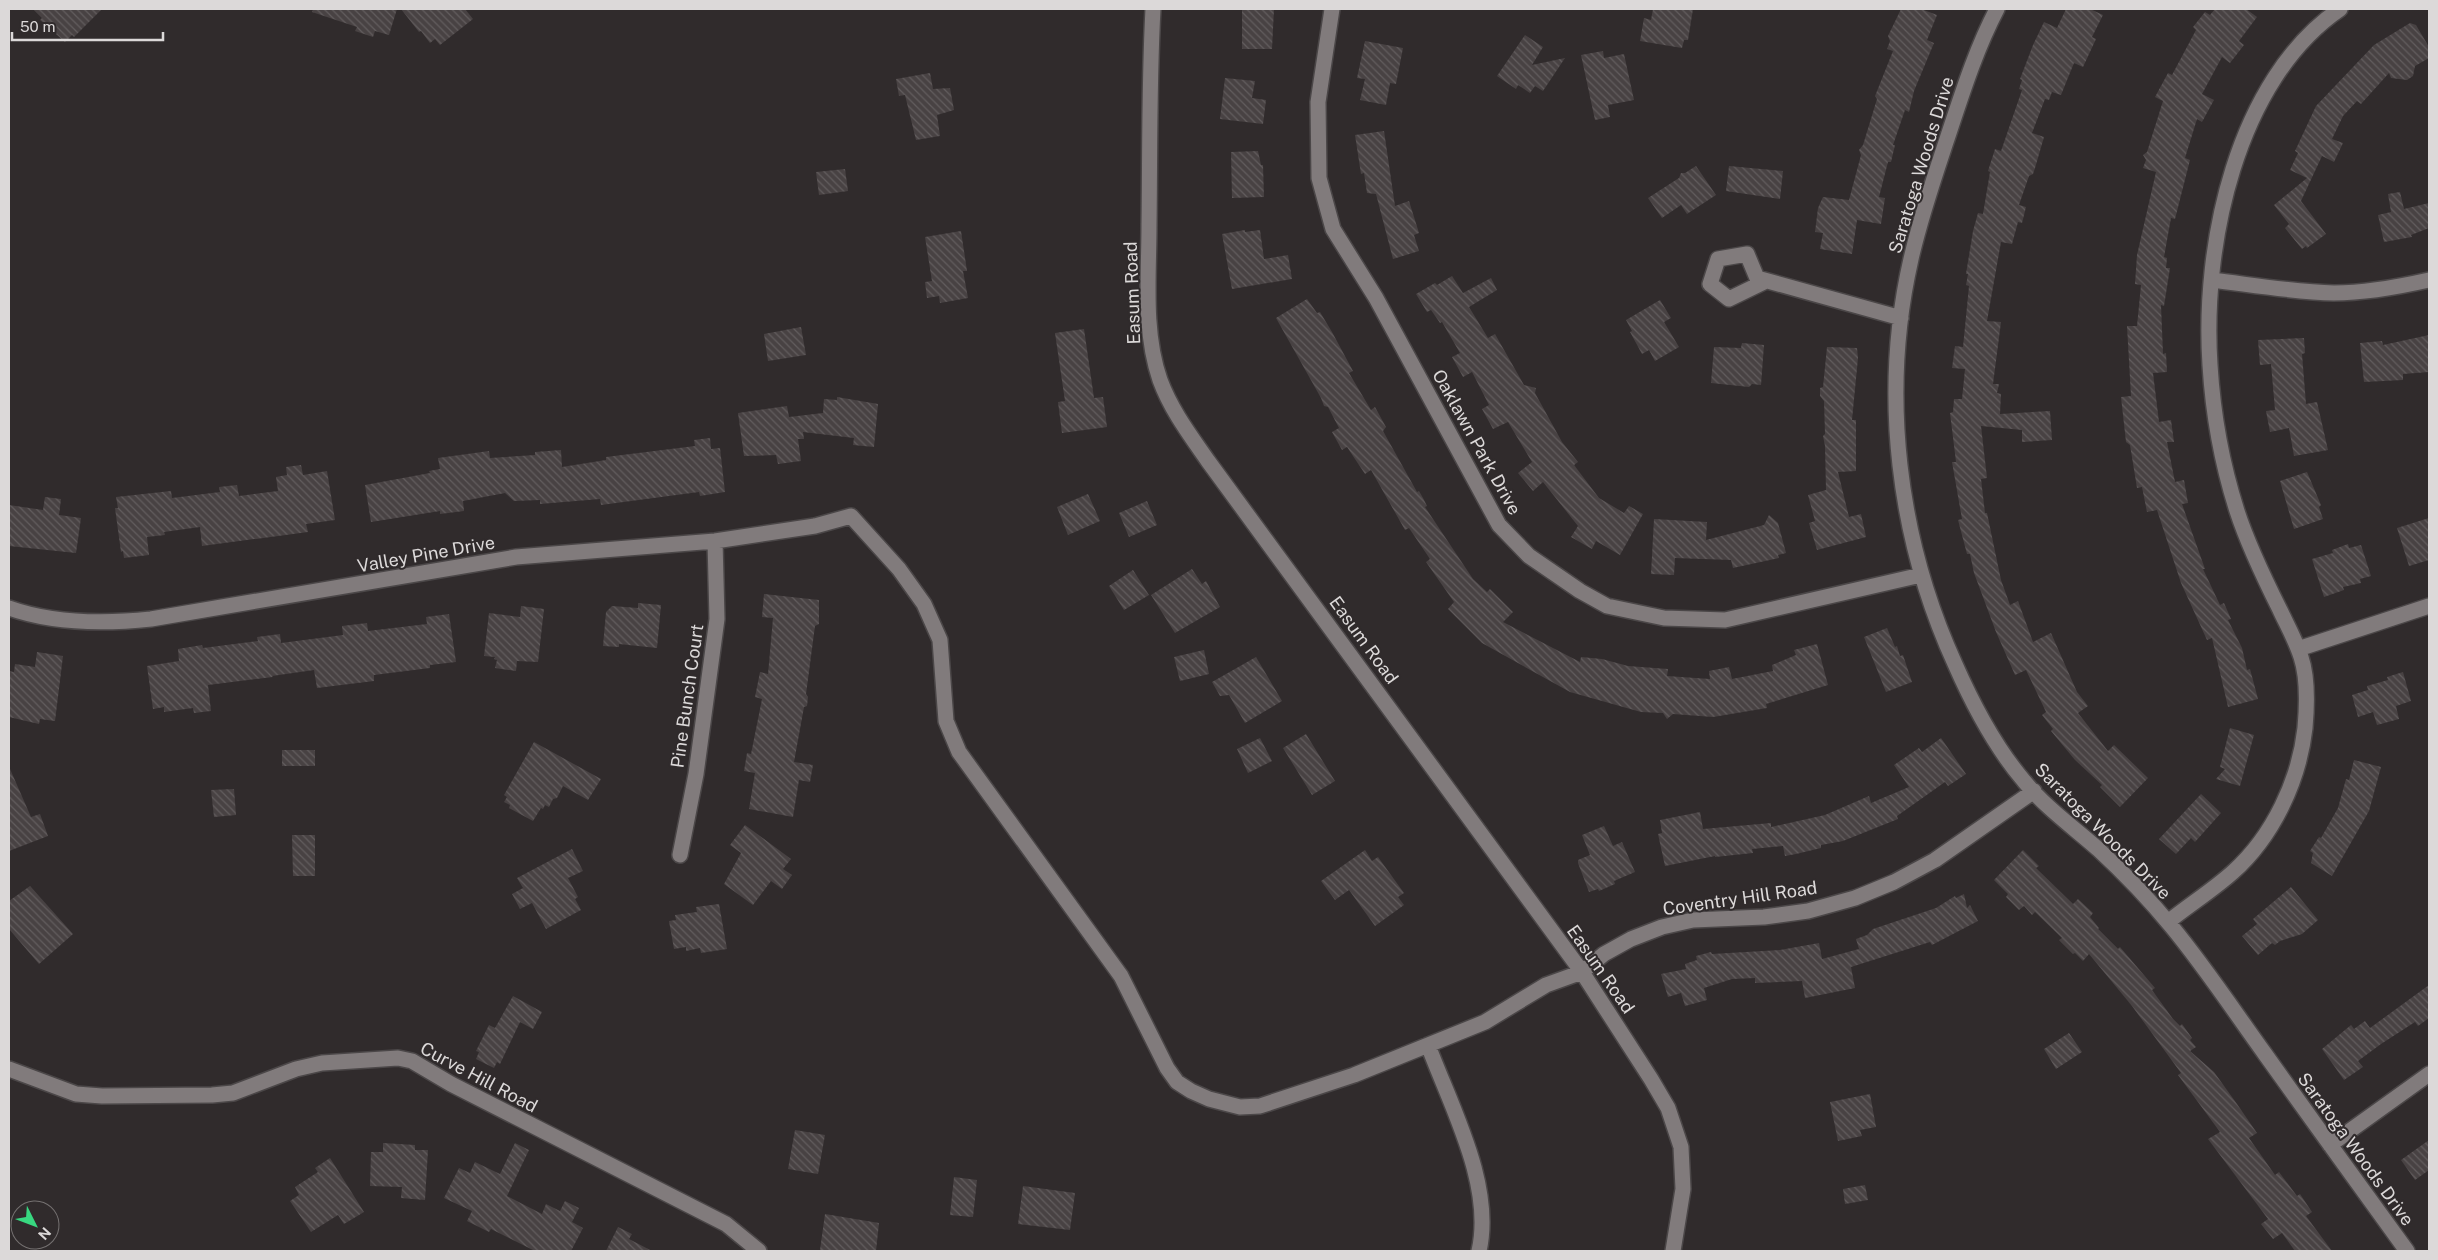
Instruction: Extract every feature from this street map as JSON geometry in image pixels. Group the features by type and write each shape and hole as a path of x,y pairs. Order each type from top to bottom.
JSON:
{"street":[{"name":"Easum Road","path":"1153,9 1150,55 1149,301 1151,347 1160,379 1171,406 1208,461 1582,972 1652,1079 1668,1108 1681,1147 1683,1189 1672,1251"},
{"name":"Oaklawn Park Drive","path":"1332,9 1318,102 1319,178 1333,229 1376,298 1499,524 1529,556 1580,591 1607,606 1664,618 1725,620 1921,574"},
{"name":"Saratoga Woods Drive","path":"1996,9 1966,81 1924,207 1910,261 1901,318 1896,395 1898,451 1907,518 1921,574 1942,637 1965,688 1993,737 2025,783 2064,822 2124,874 2168,922 2407,1251"},
{"path":"2168,922 2234,871 2258,844 2276,817 2295,772 2305,727 2306,694 2302,659 2256,560 2238,512 2223,459 2214,413 2210,364 2209,310 2222,218 2243,136 2260,99 2283,65 2307,37 2340,9"},
{"path":"1764,282 1729,299 1710,284 1718,259 1748,254 1757,278 1901,318"},
{"path":"2212,280 2286,290 2336,293 2387,289 2429,280"},
{"name":"Coventry Hill Road","path":"851,516 899,569 924,604 940,640 946,721 959,752 1121,976 1166,1068 1177,1082 1191,1091 1224,1105 1240,1107 1260,1106 1354,1076 1485,1022 1546,985 1582,972 1604,954 1631,939 1662,927 1693,920 1764,917 1808,911 1855,898 1886,885 1935,860 2034,791"},
{"name":"Valley Pine Drive","path":"9,608 58,620 110,623 151,619 516,558 715,541 815,526 851,516"},
{"name":"Pine Bunch Court","path":"680,855 696,774 717,619 715,541"},
{"path":"2298,649 2429,606"},
{"path":"1428,1045 1476,1169 1484,1224 1479,1251"},
{"name":"Curve Hill Road","path":"9,1069 76,1094 102,1096 212,1095 233,1093 296,1069 322,1063 372,1058 398,1058 412,1061 450,1084 726,1224 759,1251"},
{"path":"2330,1145 2429,1074"}],"building":[{"path":"33,9 102,9 74,37 72,35 65,42 40,20 42,18"},
{"path":"313,9 397,9 389,35 375,31 373,37 355,31 357,27 312,12"},
{"path":"401,9 465,9 473,19 440,45 435,39 430,43"},
{"path":"1242,9 1274,9 1272,49 1242,49"},
{"path":"1653,9 1693,9 1688,40 1684,40 1682,48 1640,41 1644,18 1651,20"},
{"path":"1901,9 1921,9 1937,15 1927,40 1934,43 1914,91 1909,112 1905,110 1893,145 1895,145 1891,162 1888,162 1879,197 1885,198 1881,224 1857,220 1852,254 1820,249 1823,233 1815,232 1818,208 1823,197 1849,200 1861,155 1859,150 1863,145 1877,99 1875,96 1893,51 1887,49 1890,41 1888,36"},
{"path":"2066,9 2090,9 2103,15 2092,37 2096,39 2083,67 2074,63 2061,95 2052,92 2049,100 2045,99 2032,133 2044,137 2033,174 2029,176 2019,205 2026,207 2022,223 2018,222 2012,244 2001,242 1987,321 2001,322 1993,384 1999,384 1997,393 2001,394 2000,414 2050,411 2052,440 2022,442 2022,430 1981,426 1987,478 1981,479 1985,513 1987,513 2001,580 2010,605 2018,601 2033,642 2051,633 2077,692 2088,706 2078,713 2108,751 2114,745 2148,778 2120,807 2100,787 2102,785 2075,760 2051,731 2053,729 2042,715 2046,712 2026,670 2015,675 1996,632 1974,573 1970,554 1967,554 1958,520 1962,519 1952,462 1956,462 1950,413 1953,412 1954,399 1962,399 1965,369 1952,368 1955,346 1963,347 1969,286 1966,285 1968,274 1966,274 1978,213 1983,214 1990,172 1988,171 1995,149 2001,151 2022,90 2019,89 2022,80 2020,79 2044,22 2057,28"},
{"path":"2215,9 2246,9 2257,17 2239,41 2244,45 2230,63 2222,57 2202,94 2214,100 2202,122 2197,119 2185,158 2190,160 2175,219 2171,218 2164,257 2167,258 2166,268 2170,268 2164,306 2161,305 2163,354 2166,353 2167,372 2153,373 2159,422 2171,420 2174,442 2167,442 2175,482 2184,480 2188,503 2182,504 2205,569 2203,569 2220,605 2224,603 2231,619 2228,620 2242,648 2247,670 2250,669 2258,699 2228,707 2212,638 2207,640 2181,583 2157,510 2147,512 2142,487 2137,488 2130,445 2126,442 2121,397 2131,396 2127,326 2137,326 2141,285 2135,284 2137,255 2156,172 2143,168 2146,160 2143,155 2147,152 2163,101 2155,97 2168,73 2172,75 2196,30 2193,27 2205,12 2210,15"},
{"path":"2410,23 2416,25 2429,47 2429,58 2415,66 2413,76 2407,80 2391,78 2389,73 2361,104 2357,101 2343,116 2332,139 2343,143 2334,162 2322,156 2301,201 2326,234 2307,248 2306,246 2302,249 2285,228 2289,224 2274,205 2307,178 2290,170 2298,153 2295,151 2316,106 2374,45"},
{"path":"1525,35 1543,47 1532,65 1565,58 1543,91 1535,86 1530,93 1518,85 1516,89 1497,76"},
{"path":"1365,41 1403,48 1396,84 1390,83 1386,105 1360,100 1365,79 1357,78"},
{"path":"1603,51 1604,58 1624,54 1634,100 1608,105 1610,117 1595,120 1581,55"},
{"path":"930,73 933,89 950,88 954,110 937,115 940,136 916,140 905,95 899,96 896,79"},
{"path":"1225,78 1255,81 1252,98 1266,100 1263,124 1220,119"},
{"path":"1384,131 1395,206 1409,201 1419,233 1414,235 1419,251 1393,259 1376,194 1367,193 1364,173 1361,174 1355,135"},
{"path":"1258,151 1261,165 1263,165 1264,197 1232,198 1231,152"},
{"path":"1696,166 1716,195 1687,214 1681,205 1662,218 1648,198 1679,178 1681,173 1685,173"},
{"path":"1729,166 1783,171 1780,199 1726,191"},
{"path":"845,169 848,191 819,195 816,172"},
{"path":"2400,192 2404,209 2429,203 2429,228 2411,235 2412,237 2384,242 2378,215 2391,212 2388,194"},
{"path":"1245,230 1245,232 1260,230 1264,259 1288,255 1292,279 1232,289 1222,234"},
{"path":"961,231 967,271 963,271 968,298 940,303 939,296 927,298 925,282 932,281 925,237"},
{"path":"1452,276 1463,293 1491,278 1497,290 1469,307 1488,338 1495,334 1524,385 1536,388 1535,393 1562,442 1578,462 1574,465 1599,498 1624,513 1629,506 1643,514 1620,555 1596,541 1592,549 1571,537 1578,526 1543,482 1533,491 1518,473 1532,462 1508,422 1493,429 1482,409 1489,405 1472,372 1463,377 1452,357 1460,353 1442,322 1440,323 1431,310 1427,312 1416,294"},
{"path":"1307,299 1317,313 1320,312 1332,332 1353,371 1349,373 1371,410 1375,407 1386,427 1383,431 1417,492 1419,491 1423,498 1427,506 1425,507 1473,579 1487,592 1490,589 1513,612 1503,622 1580,662 1581,657 1602,659 1628,666 1668,669 1667,676 1710,679 1709,671 1729,667 1732,679 1773,671 1772,665 1796,655 1794,650 1817,644 1828,685 1766,704 1767,708 1713,717 1673,714 1667,719 1663,713 1641,712 1570,692 1482,643 1448,609 1454,602 1426,562 1430,559 1409,528 1405,530 1371,470 1365,474 1347,447 1342,450 1332,432 1339,428 1328,407 1324,406 1276,318"},
{"path":"1660,300 1671,318 1664,322 1679,347 1655,361 1649,350 1642,354 1626,320"},
{"path":"801,327 806,355 768,361 764,334"},
{"path":"1084,329 1094,398 1103,397 1107,427 1062,433 1058,402 1065,401 1055,333"},
{"path":"2429,335 2429,372 2403,374 2403,380 2364,382 2360,343 2382,341 2383,345"},
{"path":"2304,338 2305,353 2302,354 2306,404 2317,402 2328,450 2294,456 2289,428 2270,432 2266,411 2275,410 2271,364 2260,365 2258,340"},
{"path":"1742,343 1764,345 1761,385 1752,384 1749,387 1711,383 1714,347 1741,348"},
{"path":"1827,347 1857,348 1858,358 1852,420 1856,420 1856,471 1838,472 1849,517 1861,514 1866,537 1817,550 1809,523 1815,521 1808,495 1826,490 1823,436 1825,434 1824,401 1820,396 1820,388 1823,387"},
{"path":"837,397 878,404 874,447 853,445 854,438 803,432 804,439 798,439 801,461 778,464 776,455 744,456 738,413 787,406 789,417 823,413 824,399 837,400"},
{"path":"710,438 711,449 720,448 725,492 700,496 699,492 601,505 600,499 540,504 540,500 514,501 505,493 463,501 464,511 440,514 440,511 371,522 365,485 430,473 429,471 440,469 438,458 489,451 490,458 535,455 535,452 561,450 562,467 606,460 606,457 695,446 694,440"},
{"path":"301,465 303,475 327,471 335,520 306,524 308,532 202,546 200,527 164,532 165,535 147,537 149,555 124,558 123,551 121,552 115,508 118,508 116,497 171,491 172,498 220,492 219,487 237,485 239,496 278,491 276,477 287,475 286,467"},
{"path":"2307,472 2321,505 2319,507 2323,519 2294,529 2280,481"},
{"path":"1088,494 1100,521 1068,535 1057,507"},
{"path":"45,497 61,499 59,515 81,518 76,553 9,546 9,505 43,510"},
{"path":"1147,501 1157,525 1129,537 1119,513"},
{"path":"1769,515 1778,523 1786,553 1778,555 1779,558 1733,568 1731,560 1675,558 1674,575 1651,574 1654,519 1707,522 1706,540 1764,525"},
{"path":"2429,518 2429,560 2409,566 2397,528"},
{"path":"2348,544 2349,548 2361,545 2371,576 2360,579 2361,583 2343,587 2344,590 2324,597 2312,559 2333,553 2332,550"},
{"path":"1192,569 1202,584 1206,581 1220,607 1175,633 1151,595"},
{"path":"1133,570 1149,595 1124,610 1109,586"},
{"path":"764,594 819,600 819,624 815,626 806,694 808,697 807,706 804,707 794,762 813,765 810,782 799,780 793,817 749,809 755,773 744,771 747,753 751,754 762,699 755,697 760,672 768,674 773,618 762,617"},
{"path":"638,603 661,605 657,648 619,644 619,647 603,646 606,612 612,606 638,608"},
{"path":"521,606 544,609 538,662 517,661 516,671 495,668 497,660 494,659 495,657 484,656 489,613 520,617"},
{"path":"449,614 456,662 430,665 430,668 374,675 374,681 317,688 314,670 208,685 211,711 194,713 193,708 164,712 164,707 153,709 147,666 179,661 178,649 202,645 203,648 258,641 257,637 280,634 281,643 343,635 342,626 367,623 368,631 427,624 426,617"},
{"path":"1887,628 1900,656 1903,655 1912,682 1886,692 1864,637"},
{"path":"1204,650 1209,674 1180,681 1174,657"},
{"path":"37,652 63,656 55,721 40,719 39,724 9,717 9,671 14,672 15,664 35,667"},
{"path":"1256,657 1282,701 1245,723 1229,695 1220,696 1212,682"},
{"path":"2403,672 2411,701 2396,706 2399,719 2377,725 2373,712 2358,717 2352,695 2368,690 2367,686 2388,680 2387,677"},
{"path":"2230,728 2254,735 2240,786 2216,779 2225,769 2220,767"},
{"path":"1306,734 1335,781 1312,795 1283,748"},
{"path":"1260,738 1272,761 1248,773 1237,749"},
{"path":"1941,738 1966,774 1948,786 1945,782 1897,816 1898,819 1843,841 1821,845 1821,848 1796,854 1785,856 1783,846 1752,849 1753,853 1715,856 1665,866 1658,834 1662,833 1660,820 1700,812 1703,829 1771,823 1771,827 1825,815 1869,796 1871,803 1909,787 1894,765 1919,748 1922,752"},
{"path":"534,742 601,779 588,800 563,786 557,798 553,799 549,807 545,805 543,809 541,808 533,821 509,808 510,805 504,802 507,797 504,795"},
{"path":"282,750 315,750 315,766 282,766"},
{"path":"2354,760 2381,767 2369,811 2332,876 2311,863 2313,853 2310,851 2319,837 2321,838 2338,808 2346,779 2349,780"},
{"path":"10,769 31,817 40,814 48,836 9,851"},
{"path":"234,789 236,815 214,817 211,790"},
{"path":"2201,794 2221,813 2195,842 2191,838 2176,854 2159,839"},
{"path":"745,825 791,859 783,869 792,875 782,889 771,881 753,905 724,884 741,853 730,845"},
{"path":"1604,826 1613,846 1622,842 1635,872 1614,881 1615,884 1599,891 1598,889 1589,892 1578,863 1578,860 1590,855 1582,835"},
{"path":"292,835 315,835 315,876 293,876"},
{"path":"572,849 583,871 568,878 578,897 575,899 581,910 546,929 532,903 520,909 512,894 523,888 517,878"},
{"path":"1365,850 1372,861 1378,857 1404,893 1398,897 1404,905 1375,926 1349,890 1335,900 1321,881"},
{"path":"2023,850 2039,866 2036,868 2073,904 2078,899 2093,913 2090,917 2098,929 2118,949 2120,947 2155,988 2152,990 2173,1019 2180,1026 2182,1024 2192,1038 2190,1040 2196,1047 2190,1051 2214,1072 2237,1104 2257,1133 2249,1138 2275,1175 2279,1172 2297,1196 2300,1194 2312,1212 2306,1216 2332,1251 2295,1251 2282,1233 2273,1239 2261,1224 2268,1219 2208,1139 2220,1132 2178,1075 2181,1073 2132,1006 2089,954 2083,961 2059,940 2062,938 2035,912 2032,915 2024,906 2019,910 2006,897 2008,894 1994,880"},
{"path":"30,886 73,934 39,964 9,929 9,901"},
{"path":"2291,887 2318,920 2302,934 2280,941 2275,945 2272,943 2258,955 2242,936 2257,924 2253,919"},
{"path":"1964,894 1967,908 1970,905 1978,921 1932,945 1930,942 1851,967 1855,988 1805,998 1802,981 1755,983 1755,978 1732,979 1704,988 1707,1000 1685,1006 1681,993 1668,997 1661,974 1686,969 1685,964 1697,960 1696,956 1711,952 1712,954 1780,950 1819,943 1822,959 1859,949 1856,939 1867,935 1873,929 1936,908 1955,896 1956,898"},
{"path":"719,904 727,949 701,953 700,948 686,951 686,947 674,949 669,921 676,920 675,915 697,912 696,907"},
{"path":"2429,985 2429,1018 2418,1026 2415,1022 2381,1044 2358,1061 2363,1067 2344,1080 2322,1049 2351,1025 2354,1029 2365,1021 2370,1028"},
{"path":"513,996 542,1012 533,1029 520,1022 500,1064 497,1062 494,1068 476,1059 479,1052 476,1051 489,1025 495,1028"},
{"path":"2069,1033 2082,1052 2056,1069 2044,1049"},
{"path":"1870,1094 1876,1127 1860,1130 1862,1136 1838,1141 1830,1102"},
{"path":"795,1130 825,1135 818,1174 788,1169"},
{"path":"2429,1140 2429,1170 2415,1180 2401,1160"},
{"path":"383,1143 415,1145 415,1150 428,1150 425,1200 401,1198 402,1187 370,1186 371,1152 383,1152"},
{"path":"515,1143 529,1150 507,1196 542,1214 546,1204 560,1211 565,1201 579,1208 572,1222 583,1228 571,1251 535,1251 491,1229 489,1232 467,1221 472,1211 444,1198 459,1168 470,1173 475,1162 500,1174"},
{"path":"330,1158 364,1212 344,1224 338,1215 311,1232 290,1201 299,1195 295,1187 318,1172 315,1168"},
{"path":"954,1177 977,1180 973,1217 950,1215"},
{"path":"1865,1185 1868,1200 1845,1204 1843,1189"},
{"path":"1023,1186 1075,1193 1070,1230 1018,1224"},
{"path":"825,1214 879,1223 876,1251 820,1250"},
{"path":"618,1227 632,1234 629,1239 652,1251 606,1251"}]}
